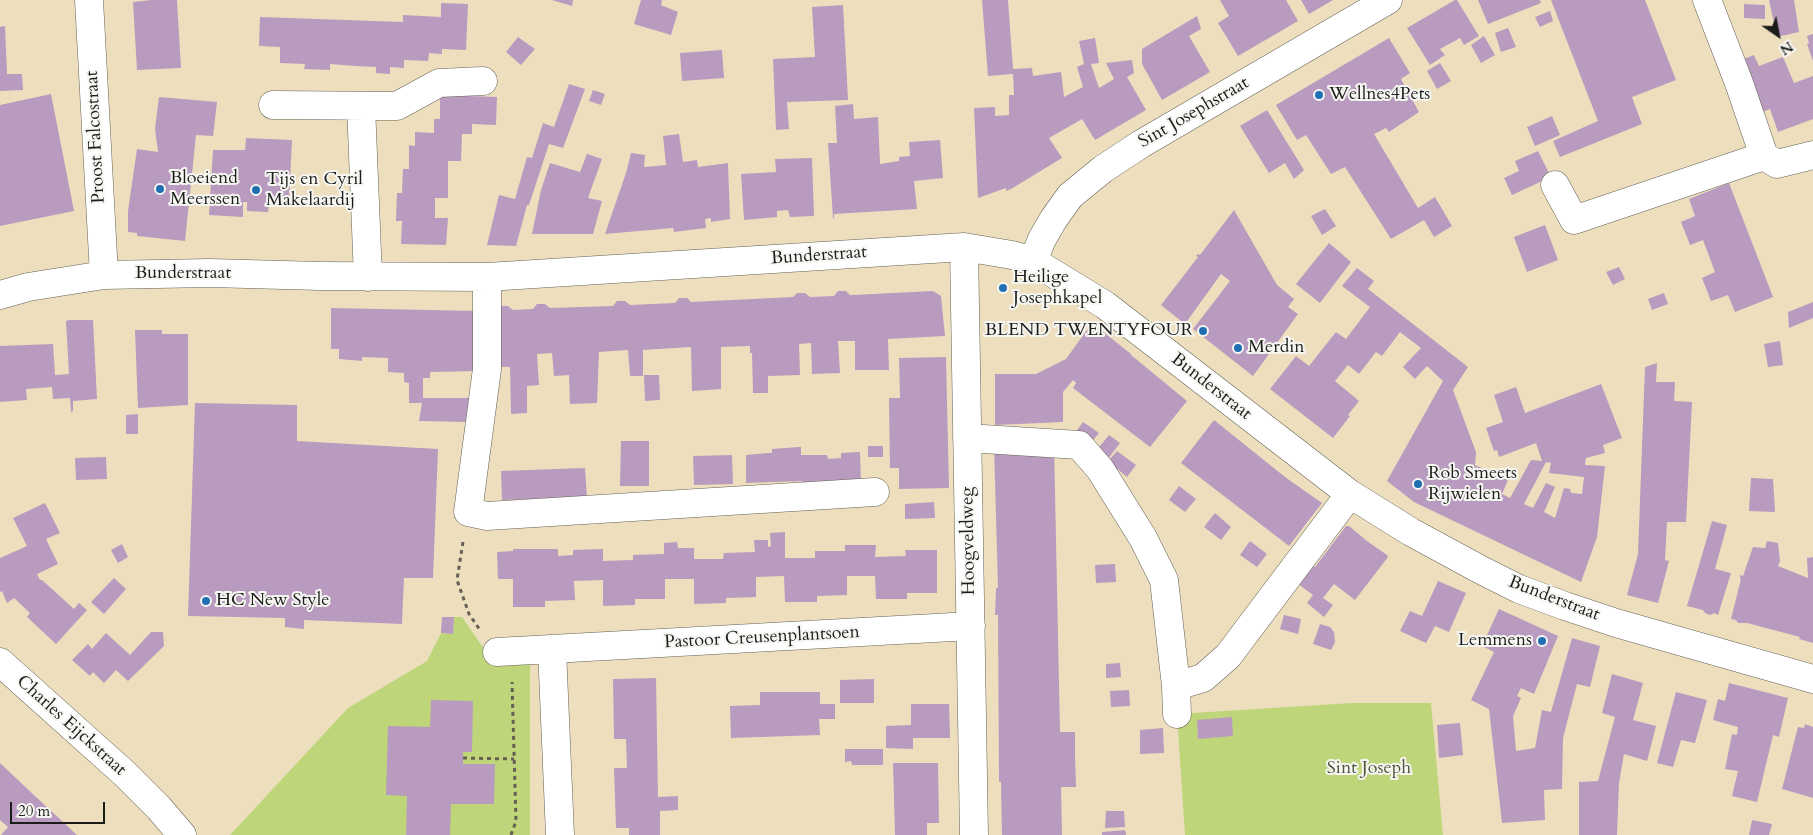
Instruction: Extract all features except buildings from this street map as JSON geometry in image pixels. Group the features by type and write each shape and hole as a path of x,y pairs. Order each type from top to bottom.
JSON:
{"street":[{"name":"Proost Falcostraat","path":"89,0 104,275"},
{"name":"Sint Josephstraat","path":"1033,261 1042,239 1070,196 1103,169 1141,144 1388,0"},
{"path":"1707,0 1739,83 1764,156 1777,164 1813,155"},
{"path":"273,105 397,106 439,83 483,81"},
{"path":"361,106 368,276"},
{"path":"1555,184 1574,220 1764,156"},
{"name":"Bunderstraat","path":"0,295 28,287 104,275 210,273 487,277 964,247 989,250 1033,261 1105,306 1350,494 1411,532 1519,589 1616,623 1813,679"},
{"name":"Hoogveldweg","path":"964,247 974,835"},
{"path":"487,277 487,369 468,512 487,516 875,492"},
{"path":"967,438 1078,445 1100,469 1143,538 1164,580 1176,686 1177,714"},
{"path":"1176,686 1203,678 1228,656 1350,494"},
{"name":"Pastoor Creusenplantsoen","path":"497,652 971,626"},
{"path":"552,649 560,835"},
{"name":"Charles Eijckstraat","path":"0,662 125,774 159,808 182,835"}],"path":[{"path":"463,758 514,759"}],"green space":[{"path":"454,617 462,617 493,662 530,661 530,835 230,835 348,708 427,661 441,633 453,634"},
{"name":"Sint Joseph","path":"1352,703 1431,703 1443,835 1185,835 1177,714"}],"place":[{"name":"Wellnes4Pets","path":"1319,95"},
{"name":"Bloeiend Meerssen","path":"160,189"},
{"name":"Tijs en Cyril Makelaardij","path":"256,190"},
{"name":"Heilige Josephkapel","path":"1003,288"},
{"name":"BLEND TWENTYFOUR","path":"1203,331"},
{"name":"Merdin","path":"1238,348"},
{"name":"Rob Smeets Rijwielen","path":"1418,484"},
{"name":"HC New Style","path":"206,601"},
{"name":"Lemmens","path":"1542,641"}]}
